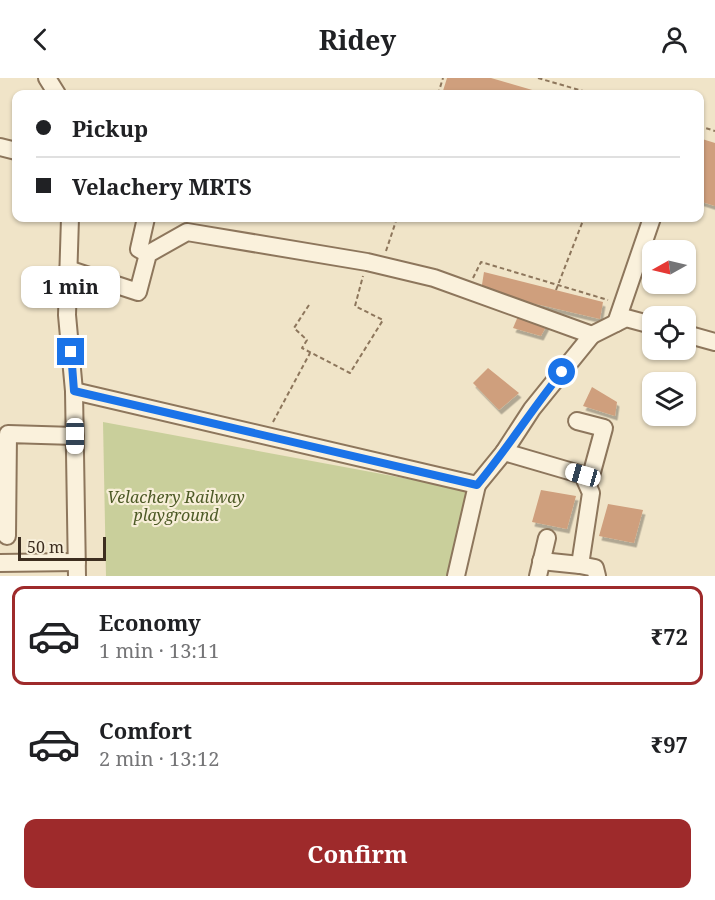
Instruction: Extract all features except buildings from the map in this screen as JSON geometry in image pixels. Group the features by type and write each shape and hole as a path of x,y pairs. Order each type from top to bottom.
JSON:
{"street":[{"path":"0,563 77,569 74,391 67,315 70,222"},
{"path":"145,222 139,249 148,254"},
{"path":"616,323 651,222"},
{"path":"68,269 138,292 148,254 187,232 374,263 434,278 592,335"},
{"path":"456,576 477,485 504,452 532,409 592,335 626,318 642,322"},
{"path":"696,337 715,342"},
{"path":"74,391 477,485"},
{"path":"577,421 604,428 589,483"},
{"path":"8,536 4,434 75,436"},
{"path":"504,452 583,475 589,483 591,493 580,565"},
{"path":"547,538 540,569 580,565 596,568 597,576"}],"path":[{"path":"538,78 579,90"},
{"path":"309,305 294,328 307,340 302,348 316,358 317,354 350,373 383,320 355,306 395,222"},
{"path":"556,290 582,222"},
{"path":"466,291 481,262 623,304"},
{"path":"266,435 310,353"}],"green space":[{"name":"Velachery Railway playground","path":"103,422 468,490 448,576 106,576"}],"route":[{"path":"71,352 74,391 477,485 562,372"}]}
